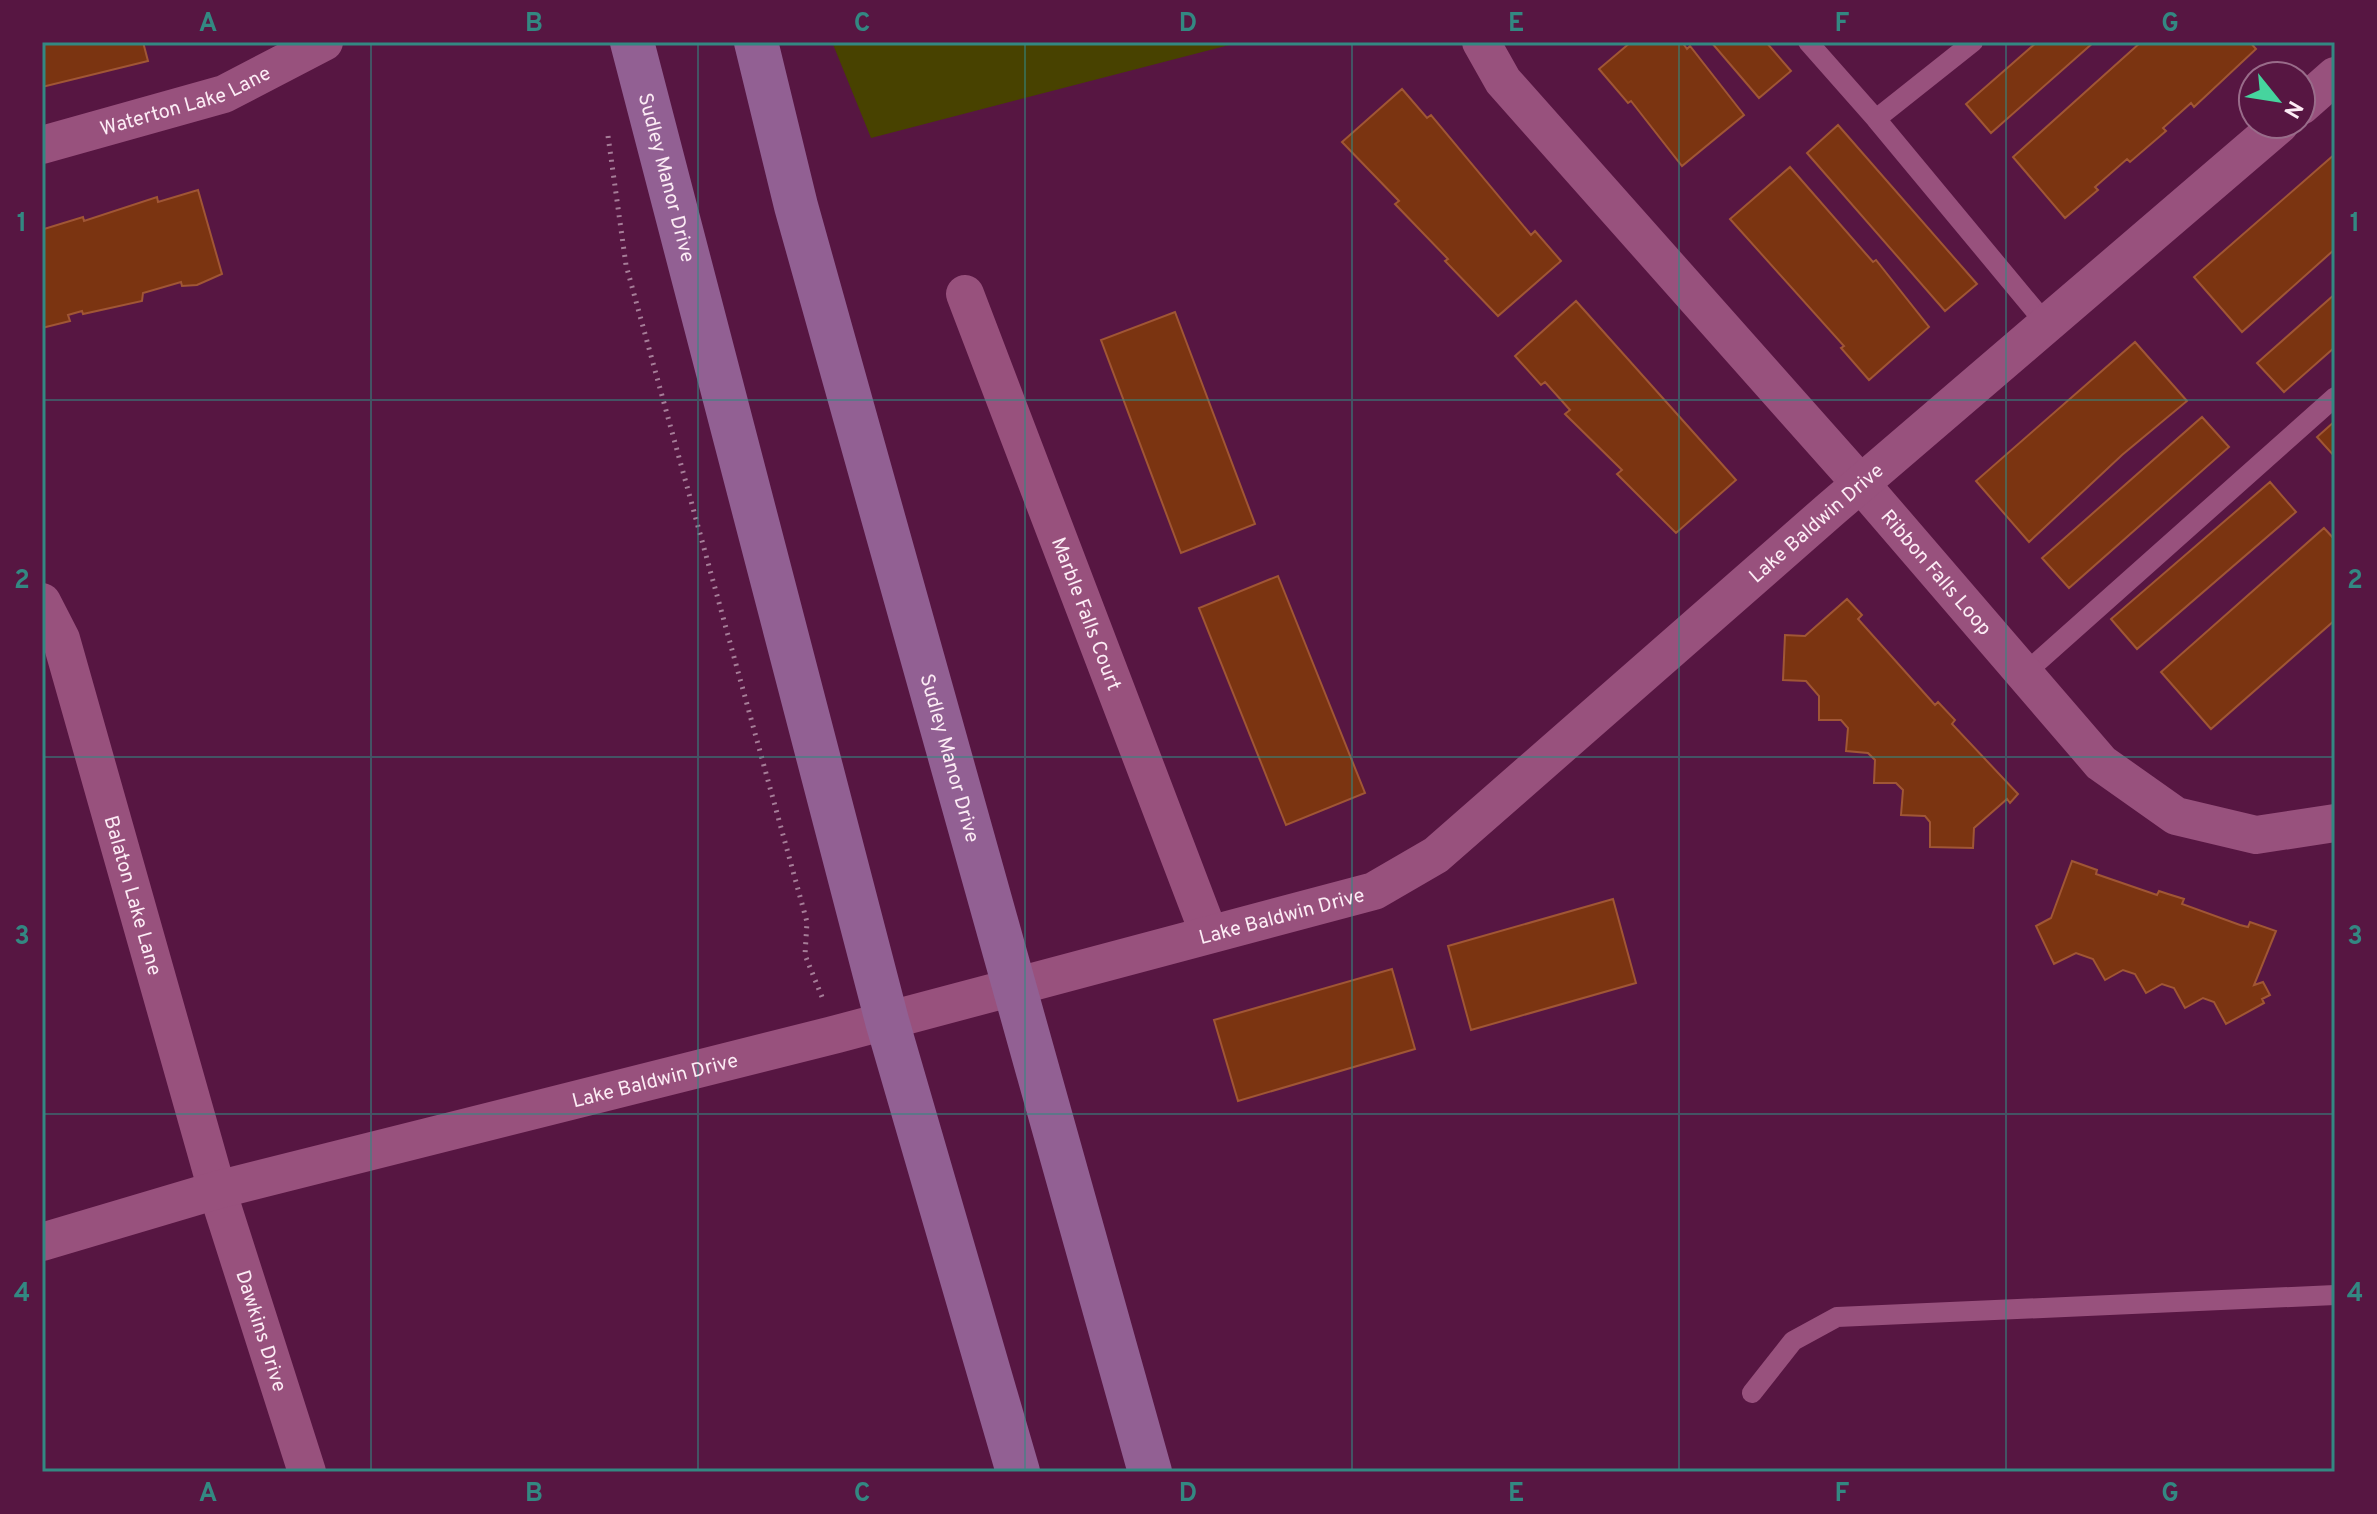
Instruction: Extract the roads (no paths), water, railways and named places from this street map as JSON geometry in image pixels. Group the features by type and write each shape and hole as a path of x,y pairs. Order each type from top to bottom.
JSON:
{"main road":[{"name":"Sudley Manor Drive","path":"632,42 887,1021 1018,1472"},
{"name":"Sudley Manor Drive","path":"756,42 796,206 1150,1472"}],"street":[{"name":"Waterton Lake Lane","path":"42,145 224,94 324,42"},
{"name":"Ribbon Falls Loop","path":"1481,42 1503,81 1861,484 2101,763 2176,816 2256,835 2335,823"},
{"path":"2317,92 2335,76"},
{"name":"Lake Baldwin Drive","path":"42,1242 217,1190 1015,988 1374,891 1436,855 2261,140"},
{"name":"Marble Falls Court","path":"965,294 1209,934"},
{"name":"Balaton Lake Lane","path":"42,602 217,1190"},
{"name":"Dawkins Drive","path":"217,1190 307,1472"}],"lane":[{"path":"1808,42 2047,325"},
{"path":"1876,119 1973,42"},
{"path":"2024,674 2335,397"},
{"path":"1752,1393 1793,1341 1837,1317 2335,1295"}]}
